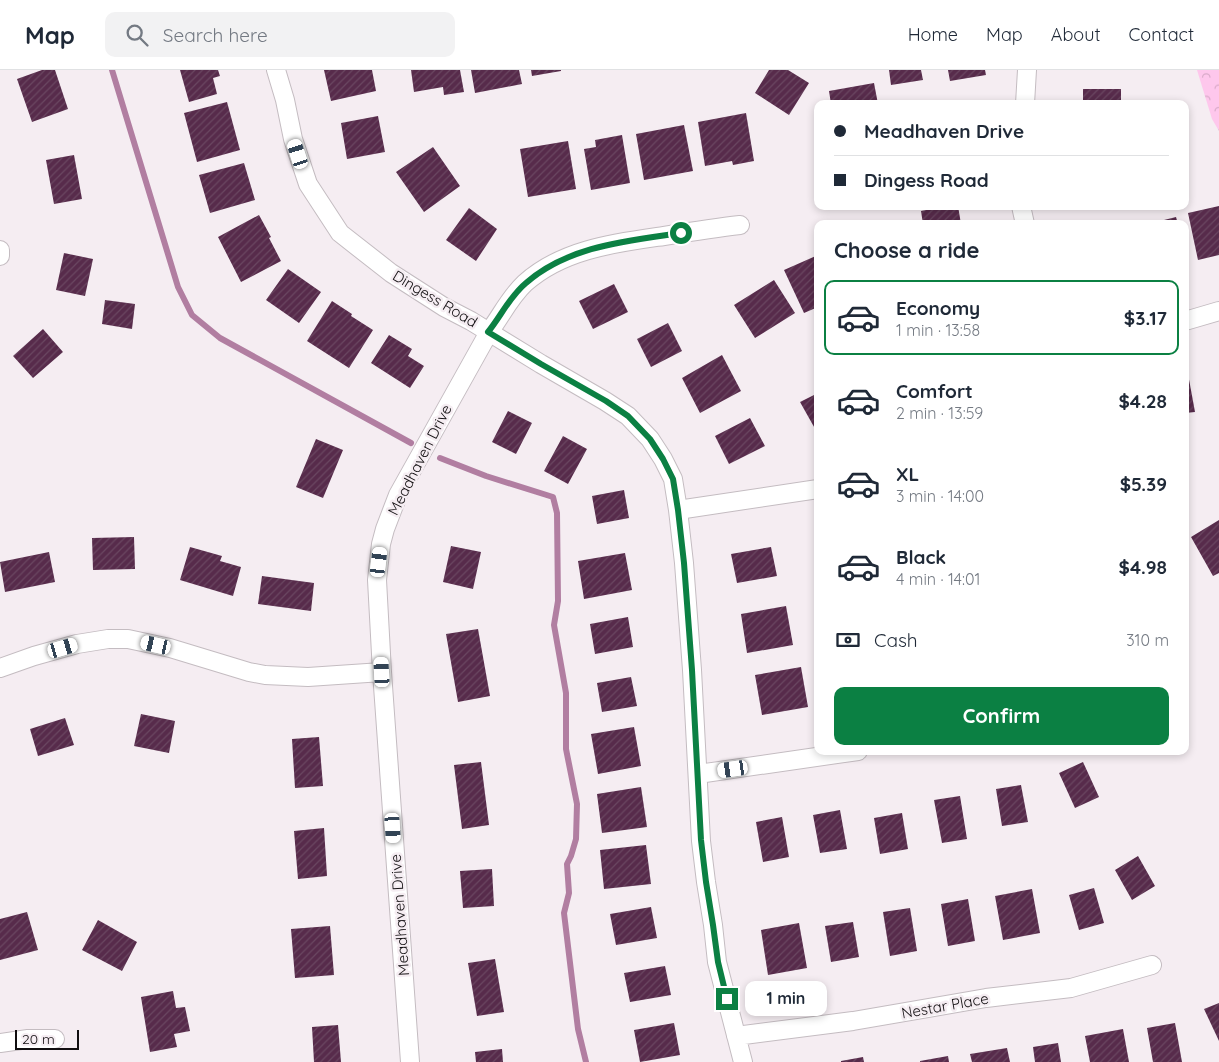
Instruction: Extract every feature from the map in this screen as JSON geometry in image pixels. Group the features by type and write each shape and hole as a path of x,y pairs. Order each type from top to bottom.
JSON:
{"street":[{"name":"Dingess Road","path":"276,70 285,100 293,139 308,184 340,233 391,273 444,307 471,321 628,416 650,439 673,479 684,563 701,840 706,882 718,962 744,1062"},
{"path":"1025,100 1028,70"},
{"name":"Meadhaven Drive","path":"410,1062 377,580 381,544 398,495 488,332 510,300 524,284 544,268 565,257 623,241 740,225"},
{"path":"0,250 0,256"},
{"path":"1189,320 1219,311"},
{"path":"678,510 814,490"},
{"path":"0,668 77,644 128,638 170,648 248,672 265,675 308,677 382,672"},
{"path":"698,774 830,755"},
{"name":"Nestar Place","path":"736,1036 853,1022 986,998 1071,988 1152,965"},
{"path":"0,1043 54,1038"}],"green space":[{"path":"1197,70 1219,70 1219,131 1212,119"}],"building":[{"path":"42,70 55,70 68,109 32,122 17,79"},
{"path":"180,70 218,70 220,76 213,78 217,94 189,102"},
{"path":"324,70 372,70 376,91 331,101"},
{"path":"411,70 460,70 464,92 444,95 443,87 414,92"},
{"path":"471,70 519,70 522,84 475,93"},
{"path":"531,70 561,70 561,71 532,76"},
{"path":"769,70 788,70 809,83 789,115 755,93"},
{"path":"889,70 921,70 923,80 891,85"},
{"path":"948,70 985,70 986,75 950,81"},
{"path":"874,83 877,100 830,100 829,91"},
{"path":"1083,89 1121,89 1121,100 1083,100"},
{"path":"227,102 240,150 197,162 184,113"},
{"path":"746,113 754,161 733,165 732,161 705,166 698,122"},
{"path":"378,116 385,152 347,159 341,123"},
{"path":"684,125 693,171 644,180 636,134"},
{"path":"622,135 630,183 591,190 584,149 596,147 595,140"},
{"path":"568,141 576,189 528,197 520,149"},
{"path":"433,147 460,186 424,212 396,172"},
{"path":"74,155 82,199 54,204 46,160"},
{"path":"244,163 255,200 210,213 199,175"},
{"path":"1219,206 1219,255 1198,260 1188,213"},
{"path":"469,208 497,229 476,261 446,240"},
{"path":"959,210 960,220 922,220 921,211"},
{"path":"259,215 281,261 241,282 218,237"},
{"path":"1176,217 1177,220 1164,220"},
{"path":"64,253 93,259 85,296 56,290"},
{"path":"814,257 814,309 804,313 784,270"},
{"path":"288,269 321,292 299,323 266,300"},
{"path":"774,280 795,313 755,338 734,305"},
{"path":"614,284 628,312 593,329 579,301"},
{"path":"105,300 135,304 132,329 102,324"},
{"path":"332,301 373,330 349,368 307,341"},
{"path":"668,323 682,351 651,367 637,339"},
{"path":"43,329 63,352 33,378 13,356"},
{"path":"389,335 412,349 408,356 424,366 410,388 371,363"},
{"path":"722,355 741,391 700,413 682,378"},
{"path":"1189,379 1195,412 1189,413"},
{"path":"814,395 814,427 800,402"},
{"path":"508,411 532,423 516,454 492,442"},
{"path":"750,418 765,446 729,464 715,436"},
{"path":"563,436 587,449 568,484 544,471"},
{"path":"316,439 343,450 323,498 296,487"},
{"path":"624,490 629,518 597,524 592,496"},
{"path":"1219,520 1219,573 1213,576 1191,537"},
{"path":"134,537 135,569 93,570 92,538"},
{"path":"451,546 481,552 473,589 443,582"},
{"path":"190,547 222,556 220,561 241,567 233,596 180,580"},
{"path":"771,547 777,576 737,583 731,554"},
{"path":"49,552 55,582 5,592 0,562"},
{"path":"625,553 632,590 584,599 578,561"},
{"path":"262,576 314,583 311,611 258,604"},
{"path":"786,606 793,645 747,653 741,614"},
{"path":"628,617 633,647 595,654 590,624"},
{"path":"478,629 490,696 458,702 446,634"},
{"path":"801,667 808,707 762,715 755,675"},
{"path":"631,677 637,706 602,712 597,683"},
{"path":"141,714 175,721 169,753 134,746"},
{"path":"65,718 74,745 38,756 30,729"},
{"path":"634,727 641,766 598,774 591,734"},
{"path":"319,737 323,786 295,788 292,739"},
{"path":"481,762 489,825 462,829 454,765"},
{"path":"1083,762 1099,797 1075,808 1059,773"},
{"path":"1021,785 1028,822 1002,826 996,789"},
{"path":"641,787 647,827 602,833 597,794"},
{"path":"960,796 967,839 942,843 934,800"},
{"path":"840,810 847,849 820,853 813,815"},
{"path":"902,813 908,849 880,854 874,818"},
{"path":"782,817 789,857 763,862 756,822"},
{"path":"324,828 327,876 298,879 294,831"},
{"path":"646,845 651,884 604,889 600,850"},
{"path":"1138,856 1155,886 1132,900 1115,870"},
{"path":"492,869 494,906 463,908 460,871"},
{"path":"1094,888 1104,923 1079,930 1069,895"},
{"path":"1032,889 1040,933 1003,940 995,896"},
{"path":"968,899 975,941 948,946 941,904"},
{"path":"651,907 657,938 616,945 610,914"},
{"path":"910,908 917,951 890,956 883,912"},
{"path":"27,912 38,950 0,960 0,919"},
{"path":"98,920 137,942 122,971 82,950"},
{"path":"853,922 859,957 831,962 825,926"},
{"path":"799,923 807,968 768,975 761,930"},
{"path":"330,926 334,975 295,978 291,929"},
{"path":"495,959 504,1012 477,1016 468,963"},
{"path":"665,966 671,995 630,1002 624,973"},
{"path":"173,991 176,1008 185,1007 190,1031 174,1034 177,1047 150,1052 141,997"},
{"path":"1219,1003 1219,1041 1204,1009"},
{"path":"674,1023 680,1055 640,1062 634,1030"},
{"path":"1175,1023 1182,1062 1153,1062 1147,1028"},
{"path":"338,1025 341,1062 314,1062 312,1027"},
{"path":"1123,1029 1129,1062 1090,1062 1085,1036"},
{"path":"1058,1043 1061,1062 1035,1062 1033,1047"},
{"path":"1007,1048 1010,1062 972,1062 970,1054"},
{"path":"502,1049 503,1062 476,1062 475,1052"},
{"path":"948,1056 949,1062 920,1062 920,1061"},
{"path":"863,1057 864,1062 841,1062 841,1061"}],"waterway":[{"path":"112,70 178,287 192,315 220,338 411,443"},
{"path":"440,458 486,476 553,497 557,513 558,601 554,625 566,693 566,749 577,804 576,839 567,864 569,893 564,913 578,1029 586,1062"}],"route":[{"path":"681,233 623,241 565,257 544,268 524,284 510,300 488,332 606,401 628,416 650,439 673,479 684,563 701,840 718,962 727,999"}]}
